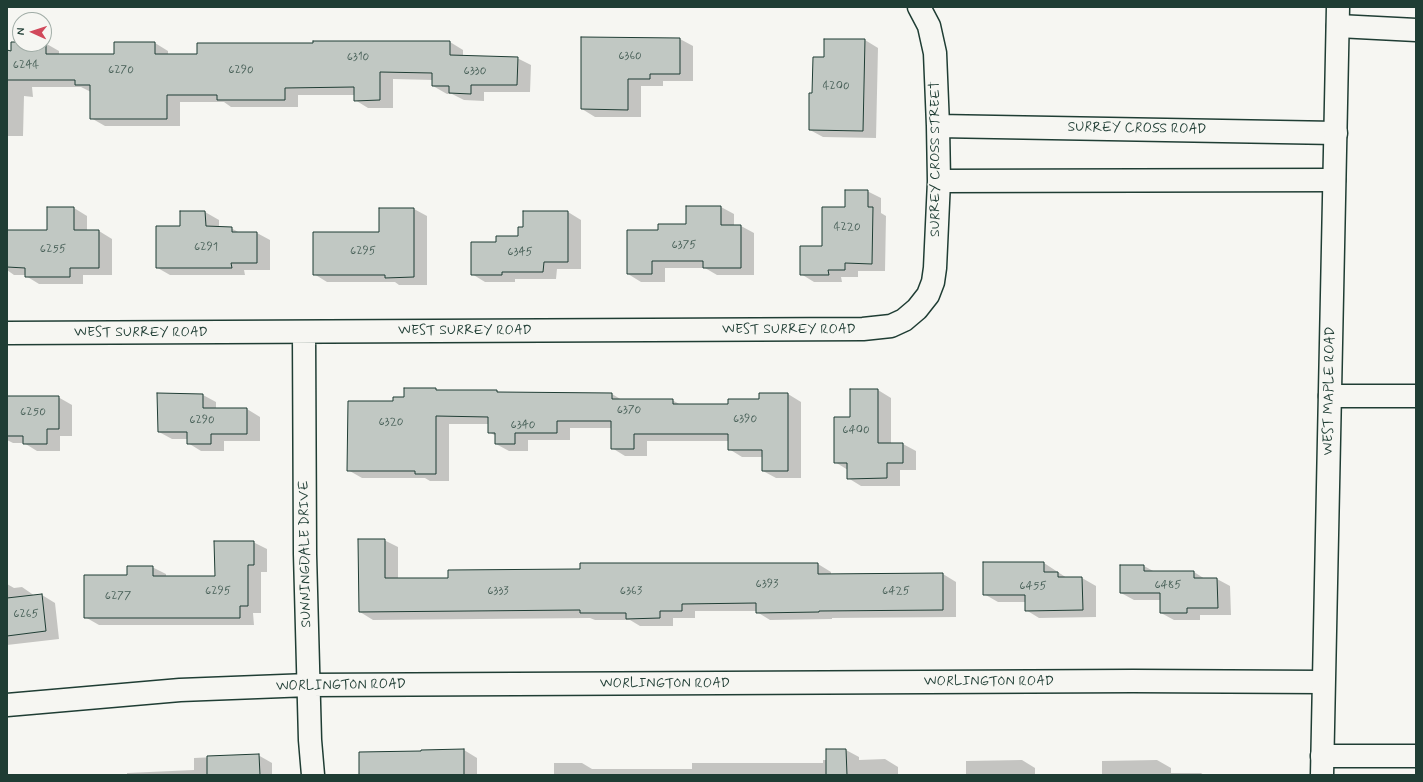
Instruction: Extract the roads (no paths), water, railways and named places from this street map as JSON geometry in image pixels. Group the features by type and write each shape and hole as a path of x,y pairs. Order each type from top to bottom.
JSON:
{"street":[{"name":"SURREY CROSS STREET","path":"917,309 928,295 933,282 939,181 935,53 929,26 919,7"},
{"path":"1338,17 1416,30"},
{"name":"WEST MAPLE ROAD","path":"1322,766 1338,17"},
{"name":"SURREY CROSS ROAD","path":"938,126 1336,132"},
{"path":"939,181 1334,180"},
{"name":"WEST SURREY ROAD","path":"7,333 863,329 891,326 904,320 917,309"},
{"name":"SUNNINGDALE DRIVE","path":"304,332 305,554 310,740 313,775"},
{"path":"1330,396 1416,396"},
{"name":"WORLINGTON ROAD","path":"7,705 180,690 309,685 1134,681 1323,682"},
{"path":"1322,766 1416,756"}]}
